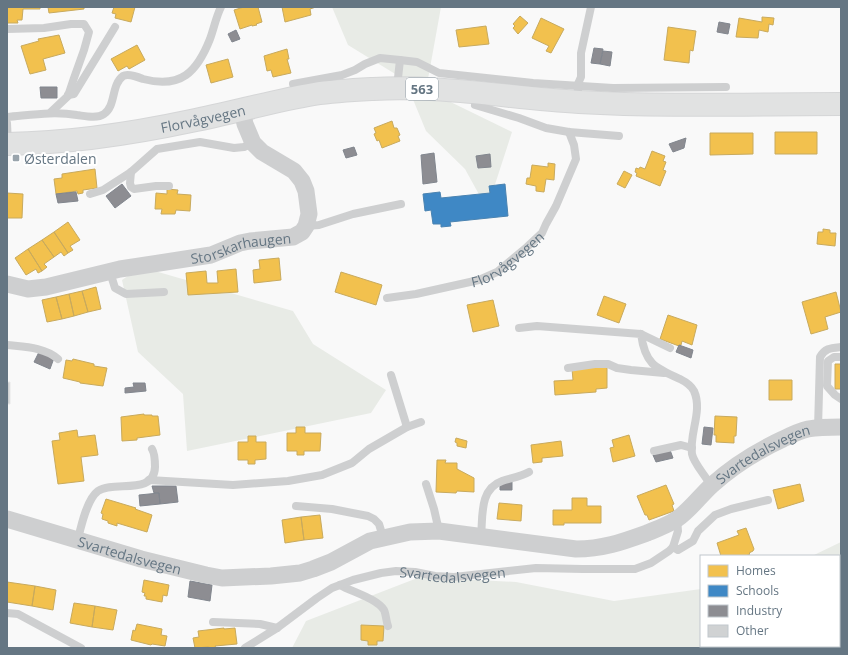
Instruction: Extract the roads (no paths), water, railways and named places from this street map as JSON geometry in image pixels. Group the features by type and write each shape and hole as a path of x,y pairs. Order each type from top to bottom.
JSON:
{"main road":[{"name":"Florvågvegen","path":"7,137 64,142 124,134 318,94 374,88 444,90 536,99 580,94 636,104 841,104"}],"street":[{"name":"Storskarhaugen","path":"7,284 28,289 46,287 110,272 211,255 240,243 293,237 302,232 306,226 309,214 306,191 302,181 294,171 262,152 253,143 245,124 242,110"},
{"name":"Svartedalsvegen","path":"7,519 141,559 222,578 272,576 313,570 370,541 410,532 439,531 576,549 591,549 616,544 654,530 676,519 692,506 711,486 738,465 768,446 798,432 818,428 841,427"}],"lane":[{"path":"7,117 51,112 100,116 109,109 115,87 123,76 132,76 150,81 170,82 188,74 200,60 210,39 221,7"},
{"path":"580,94 581,53 591,7"},
{"path":"7,29 44,28 71,24 84,24 89,32 68,96"},
{"path":"51,112 68,96 74,94 115,27"},
{"name":"Florvågvegen","path":"293,84 342,75 380,58 417,62 439,73 533,83 580,94 646,88 726,87"},
{"path":"397,88 400,60"},
{"path":"475,105 546,128 569,132 619,136"},
{"name":"Florvågvegen","path":"387,298 416,294 479,280 497,272 527,247 544,229 556,206 576,159 574,145 569,132"},
{"path":"90,194 103,190 131,172 157,149 200,142 239,148 253,143"},
{"path":"131,172 130,183 131,187 134,189 169,186"},
{"path":"306,226 319,225 353,214 401,204"},
{"path":"110,272 116,288 126,294 164,292"},
{"path":"519,328 550,326 641,334 670,348"},
{"name":"Svartedalsvegen","path":"641,334 643,348 653,365 687,382 694,391 697,415 692,448 694,460 711,486"},
{"path":"7,345 21,346 47,352 58,359"},
{"name":"Svartedalsvegen","path":"818,428 820,357 823,351 828,348 841,347"},
{"path":"841,357 834,357 828,361 827,386 841,399"},
{"name":"Svartedalsvegen","path":"568,368 595,364 608,364 617,368 667,373"},
{"path":"391,374 407,427"},
{"path":"149,480 233,485 288,481 322,475 352,463 369,449 407,427 421,422"},
{"path":"654,451 681,445 692,448"},
{"path":"78,539 87,508 98,491 111,487 128,487 144,483 153,476 155,470 155,459 152,449"},
{"path":"481,536 484,502 488,493 496,484 529,472"},
{"path":"426,484 439,531"},
{"path":"676,519 678,532 673,546 678,550 693,541 698,531 715,515 731,509 768,500"},
{"path":"296,506 332,509 368,516 379,524 383,537"},
{"name":"Svartedalsvegen","path":"245,648 277,628 317,598 340,585 381,573 396,571 415,572 434,576 454,577 536,568 635,569 651,564 669,552 673,546"},
{"path":"340,585 355,593 372,599 384,611 388,626"},
{"path":"7,613 18,614 81,648"},
{"path":"214,622 260,624 277,628"}],"place":[{"name":"Østerdalen","path":"16,158"}]}
